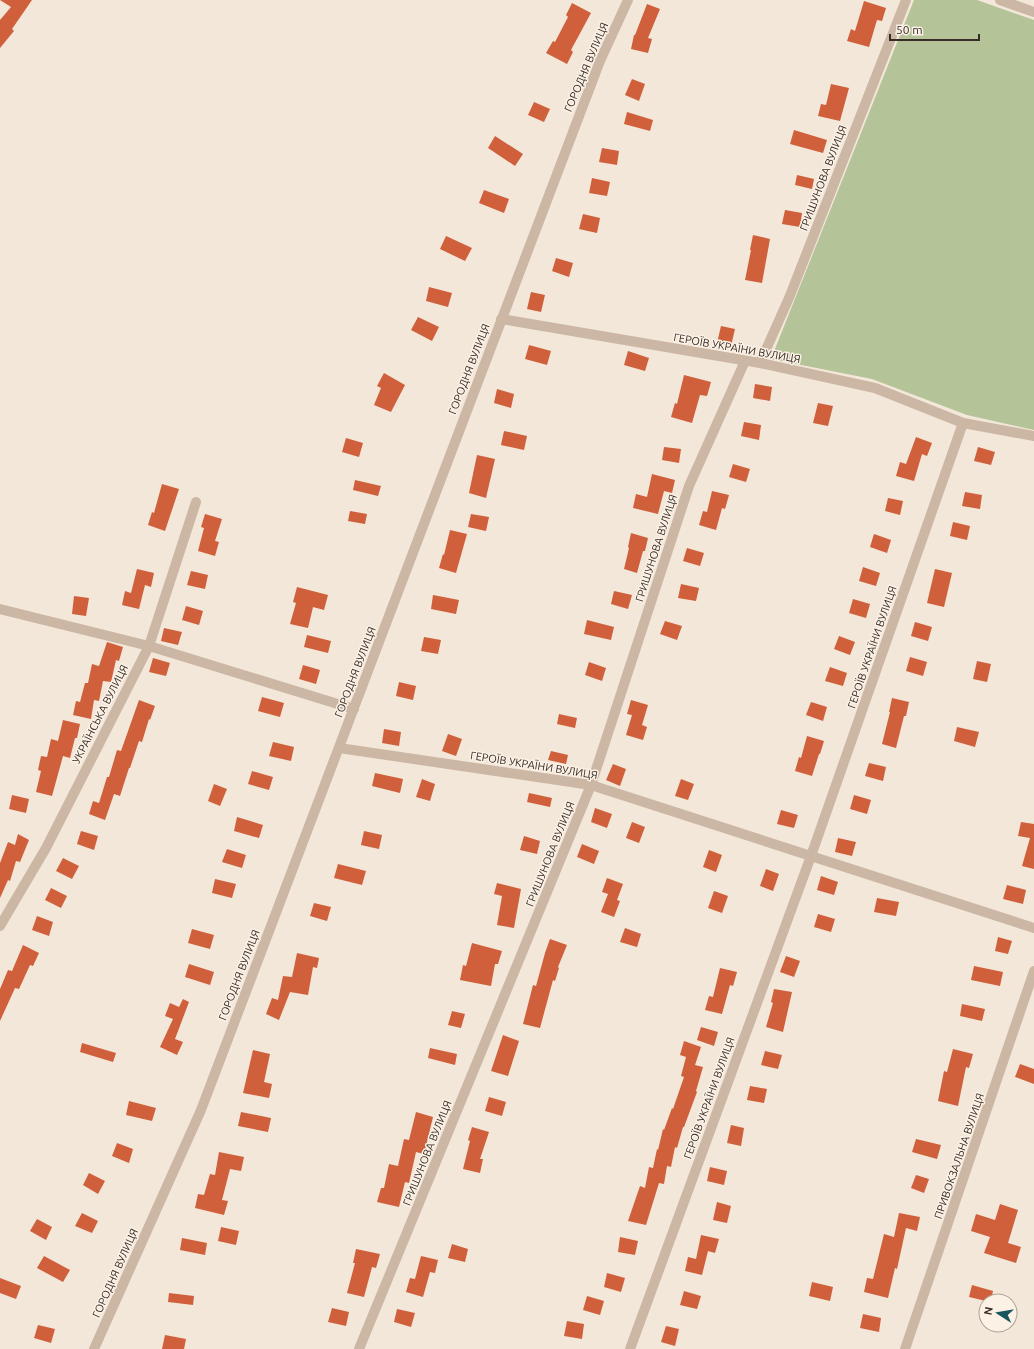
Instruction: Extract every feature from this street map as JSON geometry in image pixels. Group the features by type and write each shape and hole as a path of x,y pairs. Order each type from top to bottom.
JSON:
{"street":[{"name":"ГОРОДНЯ ВУЛИЦЯ","path":"94,1349 201,1110 600,61 628,0"},
{"name":"ГРИШУНОВА ВУЛИЦЯ","path":"760,363 789,298 906,0"},
{"path":"1000,0 1034,12"},
{"name":"ГЕРОЇВ УКРАЇНИ ВУЛИЦЯ","path":"501,319 760,363 875,388 963,424 1034,436"},
{"name":"ГРИШУНОВА ВУЛИЦЯ","path":"359,1349 591,785 689,486 745,361"},
{"name":"ГЕРОЇВ УКРАЇНИ ВУЛИЦЯ","path":"630,1349 812,856 963,424"},
{"name":"УКРАЇНСЬКА ВУЛИЦЯ","path":"0,926 46,848 149,646 196,502"},
{"path":"0,609 149,646 354,709"},
{"name":"ГЕРОЇВ УКРАЇНИ ВУЛИЦЯ","path":"339,748 591,785 812,856"},
{"path":"812,856 1034,928"},
{"name":"ПРИВОКЗАЛЬНА ВУЛИЦЯ","path":"905,1349 1034,971"}],"green space":[{"path":"914,0 977,0 1034,20 1034,430 967,415 872,379 771,359"}],"building":[{"path":"0,0 32,0 12,29 14,31 0,48 0,20 11,7"},
{"path":"864,1 886,8 882,21 877,20 869,47 847,41 851,29 855,31"},
{"path":"572,3 591,13 571,50 573,52 567,64 546,53 553,41 555,42 568,17 566,15"},
{"path":"647,4 660,9 648,38 652,39 648,53 631,49 634,35"},
{"path":"632,79 645,84 639,101 625,95"},
{"path":"831,84 849,88 840,121 818,116 821,104 826,105"},
{"path":"534,102 550,109 544,122 528,115"},
{"path":"627,112 653,120 650,131 624,124"},
{"path":"794,130 827,140 823,153 790,144"},
{"path":"495,136 523,154 515,166 488,148"},
{"path":"602,148 619,151 617,165 599,162"},
{"path":"797,175 814,179 812,189 795,185"},
{"path":"592,178 610,182 607,196 589,193"},
{"path":"484,190 509,199 504,213 479,203"},
{"path":"785,210 802,213 800,227 782,224"},
{"path":"583,214 600,218 597,233 579,229"},
{"path":"753,235 770,239 762,283 745,280"},
{"path":"446,236 472,248 465,261 440,249"},
{"path":"556,258 573,263 569,277 552,271"},
{"path":"429,287 452,293 448,307 426,301"},
{"path":"531,292 545,295 541,312 527,309"},
{"path":"418,317 439,327 432,341 411,330"},
{"path":"721,326 735,329 731,346 717,343"},
{"path":"529,345 551,351 547,365 525,359"},
{"path":"628,351 649,358 645,371 624,365"},
{"path":"384,373 405,385 391,412 374,405 381,388 377,386"},
{"path":"684,375 711,382 707,396 700,395 692,423 671,417 675,403 677,404"},
{"path":"755,384 772,387 770,401 753,398"},
{"path":"497,389 514,394 511,408 494,403"},
{"path":"818,403 833,406 828,426 813,423"},
{"path":"744,422 761,425 759,440 741,436"},
{"path":"504,431 527,436 524,450 501,445"},
{"path":"916,437 932,443 927,456 922,454 914,481 896,476 900,462 906,464"},
{"path":"346,438 363,443 359,457 342,452"},
{"path":"664,447 681,449 679,463 662,460"},
{"path":"978,447 995,452 991,465 974,461"},
{"path":"477,455 495,459 486,498 469,493"},
{"path":"733,464 750,469 746,482 729,477"},
{"path":"652,474 675,480 672,493 664,491 658,514 633,508 636,494 647,497"},
{"path":"355,480 381,486 378,496 353,490"},
{"path":"162,484 179,489 165,531 148,525 152,512 154,513"},
{"path":"712,491 729,495 725,509 722,508 716,530 699,525 703,511 707,512"},
{"path":"965,492 982,495 980,509 962,506"},
{"path":"888,498 903,501 900,515 885,511"},
{"path":"350,511 367,514 365,524 348,521"},
{"path":"205,514 222,519 215,541 219,542 215,556 198,551 204,528 201,527"},
{"path":"471,514 489,517 486,531 468,527"},
{"path":"953,522 970,526 967,540 950,536"},
{"path":"450,530 467,534 456,573 439,568"},
{"path":"631,533 648,538 637,573 624,569"},
{"path":"874,534 891,540 887,553 870,547"},
{"path":"687,548 704,553 700,566 683,561"},
{"path":"863,567 880,573 876,586 859,581"},
{"path":"137,569 154,573 151,587 145,585 139,609 122,605 125,591 131,593"},
{"path":"935,569 952,573 944,607 927,603"},
{"path":"191,571 208,575 205,589 187,585"},
{"path":"681,584 699,588 696,601 678,598"},
{"path":"297,587 328,595 324,610 313,607 308,628 290,624 296,603 293,602"},
{"path":"614,591 632,595 628,609 611,604"},
{"path":"433,595 459,600 456,614 431,609"},
{"path":"74,596 89,598 86,616 72,614"},
{"path":"853,599 870,604 866,618 849,613"},
{"path":"186,606 203,611 199,625 182,620"},
{"path":"587,620 614,627 611,640 584,634"},
{"path":"665,621 682,626 677,640 660,634"},
{"path":"915,622 932,627 928,641 911,636"},
{"path":"164,628 182,632 178,645 161,641"},
{"path":"307,635 331,641 328,653 304,647"},
{"path":"839,636 855,642 850,655 834,649"},
{"path":"424,637 441,640 438,654 421,651"},
{"path":"107,642 123,647 119,661 116,660 111,682 103,681 99,701 94,700 91,719 73,715 76,701 80,702 85,683 88,683 92,664 99,666"},
{"path":"910,657 927,662 923,676 906,671"},
{"path":"153,658 170,663 166,676 149,672"},
{"path":"977,661 991,664 987,682 973,679"},
{"path":"589,662 606,668 602,681 585,675"},
{"path":"303,665 320,670 316,684 299,679"},
{"path":"830,667 847,673 843,686 825,681"},
{"path":"399,682 416,686 413,700 396,696"},
{"path":"262,697 284,703 280,717 258,711"},
{"path":"892,698 909,702 896,748 882,744"},
{"path":"139,700 155,706 150,720 149,719 142,742 139,741 120,796 114,794 105,820 89,814 93,801 99,803 117,750 121,751"},
{"path":"631,700 648,705 642,725 647,727 643,740 626,735 632,715 627,714"},
{"path":"811,702 827,707 823,721 806,715"},
{"path":"559,714 577,718 575,728 557,724"},
{"path":"63,720 80,724 70,758 63,756 52,796 36,792 41,771 38,770 41,756 47,757 51,739 58,741"},
{"path":"957,727 979,732 975,747 954,741"},
{"path":"384,729 401,732 399,746 382,743"},
{"path":"448,734 462,739 456,756 442,751"},
{"path":"807,736 824,741 812,776 795,771 799,757 801,758"},
{"path":"273,742 294,747 291,761 269,756"},
{"path":"551,751 568,755 566,764 548,760"},
{"path":"869,763 886,767 883,781 865,776"},
{"path":"613,764 626,769 620,786 606,780"},
{"path":"252,771 273,777 269,790 248,784"},
{"path":"375,773 403,779 400,793 372,786"},
{"path":"422,779 435,784 430,801 416,797"},
{"path":"681,779 694,784 688,800 675,796"},
{"path":"214,784 227,789 220,806 208,801"},
{"path":"529,793 552,798 550,807 527,802"},
{"path":"12,795 29,799 26,813 9,809"},
{"path":"854,795 871,800 867,814 850,809"},
{"path":"595,808 612,814 607,828 591,822"},
{"path":"781,810 798,815 794,828 777,824"},
{"path":"237,817 263,825 259,838 234,831"},
{"path":"632,822 645,827 639,843 626,838"},
{"path":"1021,822 1034,824 1034,869 1022,866 1030,838 1018,836"},
{"path":"81,831 98,836 94,850 77,844"},
{"path":"364,831 382,835 379,849 361,845"},
{"path":"18,834 29,840 20,862 16,861 10,881 8,880 0,898 0,863 8,842 15,845"},
{"path":"524,836 540,841 537,854 520,850"},
{"path":"838,838 856,842 852,856 835,852"},
{"path":"582,844 599,851 594,864 577,857"},
{"path":"227,849 246,855 242,868 222,862"},
{"path":"709,850 722,855 716,872 703,867"},
{"path":"63,858 79,866 72,879 56,871"},
{"path":"338,864 366,871 362,885 334,878"},
{"path":"766,869 779,874 773,891 760,886"},
{"path":"821,876 838,882 834,895 817,890"},
{"path":"607,878 623,884 617,900 620,901 614,917 601,912 608,894 602,892"},
{"path":"215,879 236,884 232,898 212,893"},
{"path":"497,883 521,889 514,928 497,925 502,896 494,894"},
{"path":"1007,885 1026,890 1023,904 1003,899"},
{"path":"51,888 67,896 61,908 45,900"},
{"path":"714,891 728,896 722,913 708,908"},
{"path":"877,898 899,902 896,916 874,912"},
{"path":"314,903 331,907 327,921 310,916"},
{"path":"818,914 835,919 831,932 814,927"},
{"path":"37,916 53,922 49,936 32,930"},
{"path":"625,928 641,934 637,947 620,942"},
{"path":"192,929 214,935 210,949 188,943"},
{"path":"998,937 1012,941 1008,954 995,951"},
{"path":"550,939 567,945 558,967 555,981 553,980 540,1028 523,1024 533,985 536,986"},
{"path":"472,943 502,951 498,964 495,964 491,986 460,980 463,965 466,966"},
{"path":"23,945 39,953 33,966 30,965 19,989 15,988 0,1021 0,989 8,970 12,971"},
{"path":"297,953 319,958 317,968 313,967 308,995 290,992 279,1020 266,1014 272,998 278,1000 283,976 292,977"},
{"path":"786,956 800,961 794,977 780,972"},
{"path":"189,964 214,972 210,985 185,977"},
{"path":"974,966 1003,972 1000,986 971,980"},
{"path":"720,968 737,972 733,986 730,985 722,1014 705,1010 709,996 713,997"},
{"path":"774,989 792,992 783,1032 766,1027 773,1003 771,1002"},
{"path":"183,999 189,1002 175,1039 183,1042 177,1055 160,1047 173,1019 165,1016 170,1003 179,1007"},
{"path":"962,1004 985,1009 982,1021 960,1016"},
{"path":"452,1011 465,1014 461,1028 448,1025"},
{"path":"701,1027 718,1032 714,1046 697,1040"},
{"path":"503,1035 519,1041 508,1076 491,1071"},
{"path":"684,1041 701,1047 695,1065 703,1067 696,1091 697,1092 683,1127 677,1148 675,1147 671,1167 667,1166 664,1184 659,1183 646,1225 628,1221 640,1186 645,1188 649,1167 653,1168 663,1129 664,1130 672,1108 673,1109 684,1077 681,1076 686,1057 680,1055"},
{"path":"82,1043 116,1053 113,1062 80,1052"},
{"path":"430,1048 457,1054 455,1065 428,1058"},
{"path":"953,1049 973,1054 969,1068 966,1067 958,1106 938,1101 944,1071 947,1072"},
{"path":"253,1050 270,1054 264,1082 272,1084 269,1098 243,1093"},
{"path":"765,1051 782,1055 778,1069 761,1065"},
{"path":"1020,1064 1034,1069 1034,1084 1015,1077"},
{"path":"750,1086 767,1089 764,1103 747,1100"},
{"path":"489,1097 506,1102 502,1116 485,1111"},
{"path":"129,1101 156,1108 152,1121 126,1115"},
{"path":"241,1112 271,1118 268,1132 238,1126"},
{"path":"416,1112 433,1117 424,1154 416,1152 409,1183 405,1182 399,1207 377,1202 381,1188 384,1188 389,1164 398,1166 404,1139 409,1140"},
{"path":"731,1125 744,1128 741,1146 727,1143"},
{"path":"472,1127 489,1132 480,1159 483,1159 480,1173 463,1169"},
{"path":"916,1139 941,1145 937,1159 912,1152"},
{"path":"117,1143 133,1149 129,1163 112,1156"},
{"path":"219,1152 244,1157 241,1171 230,1169 222,1200 228,1201 224,1215 195,1208 198,1194 204,1195 210,1174 215,1175"},
{"path":"710,1167 727,1171 724,1185 707,1181"},
{"path":"89,1173 105,1181 98,1194 83,1185"},
{"path":"916,1175 929,1179 924,1193 911,1188"},
{"path":"717,1202 731,1206 727,1223 713,1220"},
{"path":"1000,1204 1018,1210 1008,1243 1021,1247 1016,1263 984,1253 990,1237 971,1231 976,1214 995,1220"},
{"path":"82,1213 98,1221 92,1233 75,1226"},
{"path":"899,1213 920,1217 917,1231 906,1228 897,1269 895,1268 888,1298 864,1292 867,1278 873,1279 884,1234 894,1237"},
{"path":"37,1219 52,1227 46,1240 30,1231"},
{"path":"221,1227 239,1231 236,1245 218,1241"},
{"path":"701,1235 719,1239 715,1253 708,1251 702,1275 685,1271 688,1257 696,1259"},
{"path":"620,1237 638,1241 635,1255 618,1252"},
{"path":"182,1238 207,1243 205,1255 180,1250"},
{"path":"452,1244 468,1249 465,1262 448,1258"},
{"path":"356,1249 380,1254 376,1268 372,1267 364,1297 347,1293 355,1263 353,1263"},
{"path":"44,1256 70,1270 63,1282 37,1268"},
{"path":"421,1256 438,1260 435,1273 430,1272 423,1297 406,1292 410,1278 415,1279"},
{"path":"607,1273 625,1278 621,1292 604,1287"},
{"path":"0,1278 21,1286 16,1299 0,1293"},
{"path":"812,1282 833,1287 830,1301 809,1296"},
{"path":"972,1285 993,1291 993,1293 978,1293 978,1299 969,1297"},
{"path":"684,1291 701,1296 697,1309 680,1305"},
{"path":"169,1293 194,1296 193,1305 168,1302"},
{"path":"587,1296 604,1301 600,1315 583,1310"},
{"path":"332,1308 349,1312 346,1326 328,1322"},
{"path":"397,1309 415,1313 411,1327 394,1322"},
{"path":"863,1314 881,1318 879,1332 860,1328"},
{"path":"567,1321 584,1324 582,1339 564,1336"},
{"path":"38,1325 55,1329 51,1343 34,1338"},
{"path":"666,1326 679,1329 675,1346 661,1342"},
{"path":"165,1335 186,1339 184,1349 162,1349"}]}
